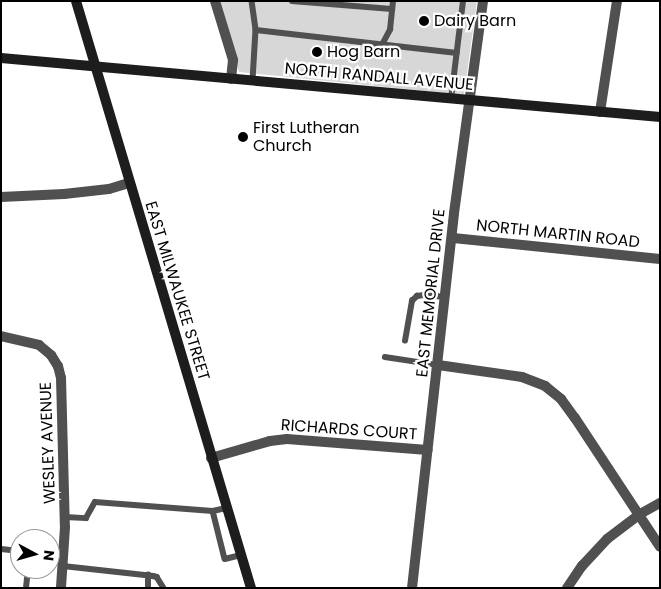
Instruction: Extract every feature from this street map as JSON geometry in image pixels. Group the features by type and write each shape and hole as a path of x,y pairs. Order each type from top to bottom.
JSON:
{"street":[{"name":"EAST MILWAUKEE STREET","path":"76,1 251,588"},
{"path":"215,1 233,60 231,79"},
{"name":"EAST MEMORIAL DRIVE","path":"412,588 452,238 483,1"},
{"path":"600,112 617,1"},
{"name":"NORTH RANDALL AVENUE","path":"1,58 660,117"},
{"path":"1,197 64,194 109,189 129,183"},
{"name":"NORTH MARTIN ROAD","path":"452,238 660,259"},
{"name":"WESLEY AVENUE","path":"1,336 39,345 58,366 62,378 65,517 61,588"},
{"path":"438,365 522,377 545,386 561,400 570,412 640,514 660,547"},
{"name":"RICHARDS COURT","path":"211,458 270,441 287,439 428,450"},
{"path":"567,588 601,544 640,514 660,503"}],"lane":[{"path":"252,1 256,30 253,81"},
{"path":"292,1 392,9"},
{"path":"383,43 390,30 393,1"},
{"path":"451,99 463,1"},
{"path":"256,30 383,43 392,46 457,53"},
{"path":"405,341 412,301 417,296 446,297"},
{"path":"385,356 438,365"},
{"path":"65,517 86,518 95,502 213,511 226,508"},
{"path":"213,511 225,559 241,555"},
{"path":"60,554 64,554"},
{"path":"63,566 148,575 157,577 164,588"},
{"path":"148,575 148,588"}],"shaded area":[{"path":"218,1 477,1 464,95 239,72"}],"place":[{"name":"Dairy Barn","path":"424,21"},
{"name":"Hog Barn","path":"317,52"},
{"name":"First Lutheran Church","path":"243,137"}]}
